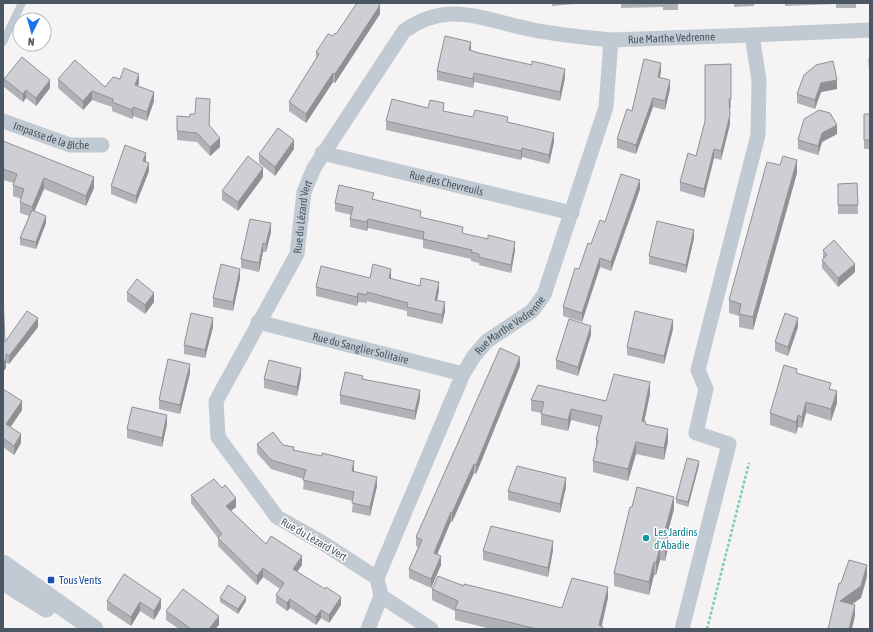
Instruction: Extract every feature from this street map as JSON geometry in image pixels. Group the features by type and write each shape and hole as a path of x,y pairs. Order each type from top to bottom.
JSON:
{"street":[{"name":"Rue du Lézard Vert","path":"377,578 323,543 276,517 218,437 216,401 258,322 297,254 304,192 322,153 404,31 416,18 433,9 448,6 472,8 528,29 610,40"},
{"name":"Rue Marthe Vedrenne","path":"377,578 463,374 474,356 487,341 532,311 544,294 606,107 610,40 870,30"},
{"path":"682,629 728,444 696,433 706,389 698,370 758,135 759,80 752,35"},
{"name":"Impasse de la Biche","path":"3,121 70,146 102,145"},
{"name":"Rue des Chevreuils","path":"322,153 572,213"},
{"name":"Rue du Sanglier Solitaire","path":"258,322 463,374"},
{"path":"3,564 94,629"},
{"path":"368,629 381,596 377,578"},
{"path":"3,581 80,629"},
{"path":"381,596 431,629"}],"lane":[{"path":"3,42 22,3"}],"path":[{"path":"707,629 749,463"}],"building":[{"path":"357,3 377,3 380,5 335,74 333,73 306,114 289,102 319,54 316,52 328,34 333,36 335,33 336,34"},
{"path":"445,36 471,42 469,50 479,53 532,65 532,61 565,69 560,92 474,73 473,79 437,71"},
{"path":"22,57 50,80 36,98 26,90 23,94 4,79"},
{"path":"869,58 870,58 870,82"},
{"path":"644,59 661,63 658,77 670,80 665,101 653,98 636,145 617,139 627,109 632,111"},
{"path":"75,60 105,87 113,77 120,79 124,68 139,74 135,85 154,92 147,112 133,107 132,110 112,102 113,99 92,91 83,101 58,79"},
{"path":"833,61 837,80 821,83 815,100 797,94 804,75 816,65"},
{"path":"731,64 731,99 729,99 730,115 721,151 714,149 704,189 680,182 688,153 696,156 705,121 705,65"},
{"path":"196,98 210,99 209,125 220,138 210,147 197,133 177,131 177,116 190,117 190,114 195,114"},
{"path":"392,99 428,108 430,100 444,103 443,111 473,117 475,110 508,117 507,122 554,133 549,155 522,148 521,151 386,121"},
{"path":"819,110 830,113 837,125 822,133 818,146 798,140 804,119"},
{"path":"864,114 870,114 870,140 864,140"},
{"path":"278,128 294,140 275,167 259,154"},
{"path":"3,141 94,177 86,196 44,178 32,207 20,202 24,189 13,185 17,174 3,169"},
{"path":"125,145 146,153 143,161 149,163 136,196 111,186"},
{"path":"248,156 263,168 238,202 222,191"},
{"path":"783,156 797,160 753,317 739,314 741,304 729,300 767,162 780,165"},
{"path":"621,174 640,180 611,262 600,258 582,313 563,307 575,268 579,269 588,243 591,244 600,220 605,222"},
{"path":"857,183 858,205 838,205 838,184"},
{"path":"339,185 374,193 372,199 421,211 420,217 463,227 462,233 488,239 488,235 515,242 511,265 479,257 479,254 471,252 472,250 423,239 424,232 368,219 367,222 350,219 353,207 335,203"},
{"path":"32,210 46,216 36,242 20,238"},
{"path":"250,219 271,223 266,244 263,243 259,263 241,259"},
{"path":"657,221 694,230 686,265 649,256"},
{"path":"834,240 855,264 838,278 822,260 827,255 823,250"},
{"path":"221,264 240,269 233,302 213,298"},
{"path":"373,264 391,269 389,278 420,286 421,278 439,282 435,300 445,302 442,315 407,307 408,303 367,292 367,295 358,293 357,297 316,287 321,266 370,278"},
{"path":"137,279 154,293 145,305 127,292"},
{"path":"3,296 5,342 27,311 38,318 9,356 6,354 6,359 3,363"},
{"path":"635,311 673,320 664,356 627,347"},
{"path":"191,313 213,318 205,350 184,345"},
{"path":"785,313 798,318 788,347 775,342"},
{"path":"569,319 591,326 578,367 556,360"},
{"path":"500,348 520,357 476,465 474,464 452,513 451,512 434,553 441,556 431,579 409,569 422,540 416,537"},
{"path":"168,359 190,364 180,405 159,400"},
{"path":"269,360 301,368 297,387 264,379"},
{"path":"784,365 797,369 796,373 831,383 829,389 837,391 831,409 806,402 802,417 798,415 796,422 770,413"},
{"path":"345,372 363,376 362,379 420,390 415,411 340,395"},
{"path":"614,374 650,382 642,421 646,422 645,424 668,429 664,448 636,442 628,469 593,461 602,416 571,409 568,420 541,414 544,402 531,400 538,385 606,401"},
{"path":"3,389 22,401 6,424 21,434 14,446 3,438"},
{"path":"132,407 167,415 162,438 127,429"},
{"path":"273,432 283,445 294,447 293,450 322,456 322,453 354,461 352,471 377,477 370,507 352,503 354,492 303,480 306,470 271,460 257,444"},
{"path":"687,458 699,461 688,502 676,499"},
{"path":"517,466 566,478 560,504 508,491"},
{"path":"214,479 222,488 225,485 236,498 226,506 252,531 266,544 271,536 302,556 293,569 341,597 329,615 321,610 316,617 290,599 287,603 276,595 284,583 263,568 257,576 218,538 222,534 191,495"},
{"name":"Les Jardins d'Abadie","path":"637,487 674,497 664,534 668,536 665,548 660,547 656,563 654,562 649,582 614,573 630,507 632,507"},
{"path":"491,526 553,541 548,568 483,551"},
{"path":"849,560 867,565 861,586 840,601 855,605 849,629 828,629 839,583 841,583"},
{"path":"124,574 161,599 154,611 140,602 131,617 107,601"},
{"path":"438,576 464,586 464,584 562,608 572,578 608,587 599,625 603,627 602,629 537,629 455,609 458,601 432,589"},
{"path":"228,585 246,597 238,609 220,598"},
{"path":"183,589 219,616 209,629 191,629 166,611"}],"place":[{"name":"Les Jardins d'Abadie","path":"646,538"},
{"name":"Tous Vents","path":"51,580"}]}
